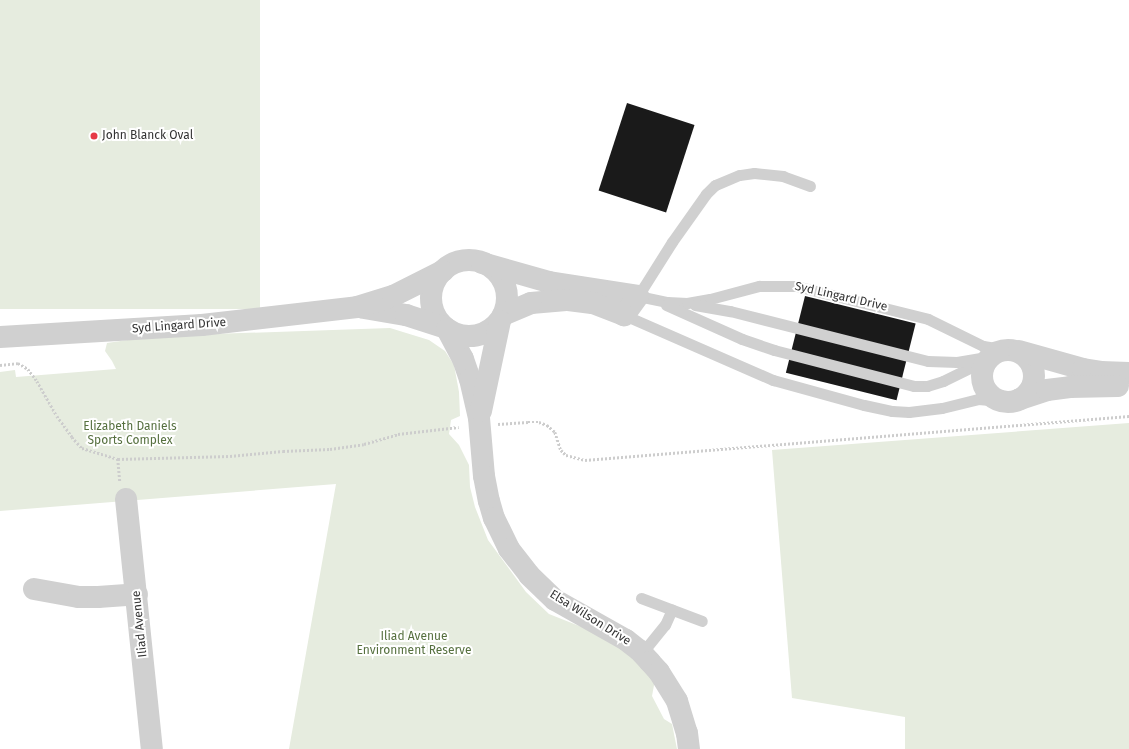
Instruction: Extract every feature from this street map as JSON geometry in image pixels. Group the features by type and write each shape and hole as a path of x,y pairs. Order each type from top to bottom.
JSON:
{"street":[{"path":"502,318 507,301 506,287 494,269 475,261 462,261 443,271 435,282 431,302 435,315 445,328 462,336 477,336 490,330 502,318 531,303 566,300 592,303 624,315 644,298"},
{"name":"Syd Lingard Drive","path":"482,263 549,282 644,298"},
{"name":"Syd Lingard Drive","path":"0,337 202,325 357,307 393,296 443,271"},
{"name":"Syd Lingard Drive","path":"357,307 406,314 445,328"},
{"name":"Elsa Wilson Drive","path":"477,423 502,318"},
{"name":"Elsa Wilson Drive","path":"445,328 465,364 477,423 489,501 494,518 510,549 530,575 555,600 626,640 642,653 659,672 677,701 687,733 689,749"},
{"name":"Syd Lingard Drive","path":"1001,353 1101,372 1129,372"},
{"path":"1010,401 1025,396 1031,389 1034,377 1033,368 1024,354 1001,353 983,371 983,384 990,395 1010,401 1047,390 1070,387 1129,386"},
{"name":"Iliad Avenue","path":"126,499 152,749"},
{"path":"34,589 79,597 98,598 137,594"}],"lane":[{"path":"810,186 783,176 754,172 739,174 715,185 706,194 672,242 644,298 774,350 914,386 927,386 943,381 1001,353"},
{"name":"Syd Lingard Drive","path":"644,298 678,303 710,299 759,286 796,286 928,319 983,346 1001,353"},
{"path":"678,303 730,311 935,362 961,362 1001,353"},
{"path":"624,315 773,380 884,409 898,411 925,411 983,398 1010,401"},
{"path":"642,598 702,621"},
{"path":"642,653 665,624 672,609"}],"path":[{"path":"0,365 18,363 28,369 72,438 82,448 118,459 223,456 283,450 330,449 364,444 398,434 477,423 528,422 547,425 555,432 561,450 566,455 585,460 1129,416"}],"green space":[{"path":"0,0 260,0 260,309 0,309"},
{"name":"Iliad Avenue Environment Reserve","path":"390,328 429,340 445,351 454,365 459,392 460,416 451,420 449,434 459,445 469,465 470,487 475,507 488,540 526,592 549,614 612,639 655,680 652,696 664,719 672,724 677,749 289,749 336,484 0,511 0,372 15,370 16,377 116,369 105,351 107,343 155,336"},
{"path":"1129,423 1129,749 905,749 905,717 792,698 772,450"}],"building":[{"path":"627,103 695,125 666,212 599,190"},
{"path":"805,296 916,324 897,400 786,373"}],"place":[{"name":"John Blanck Oval","path":"94,136"}],"park label":[{"name":"Elizabeth Daniels Sports Complex","path":"130,434"}]}
